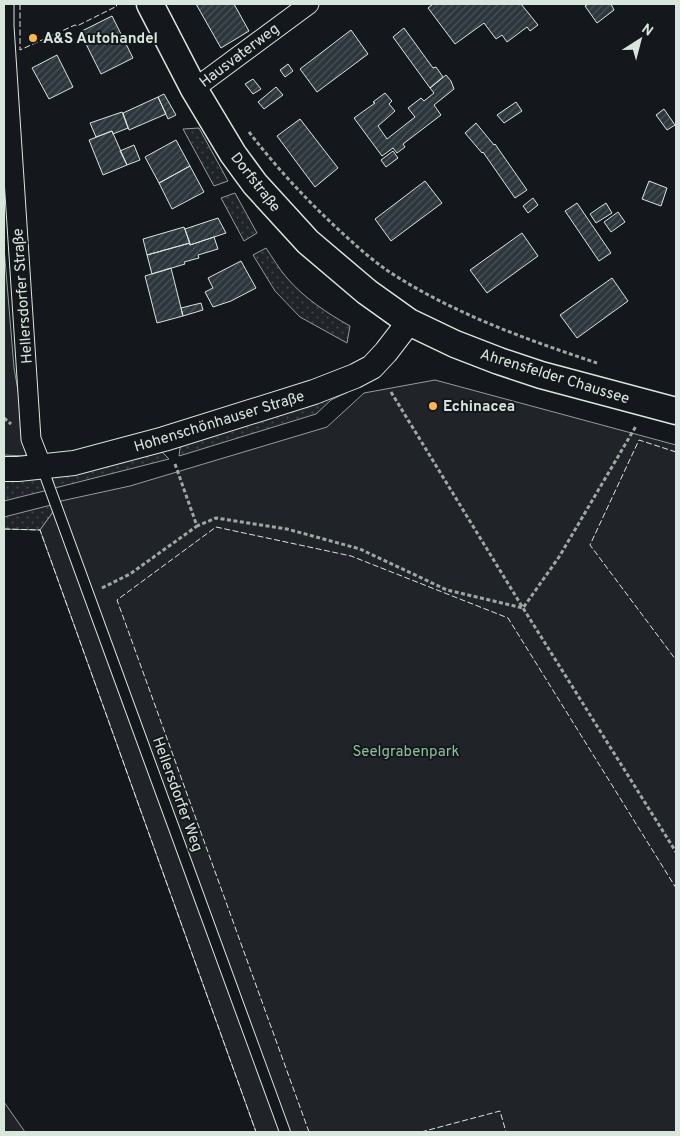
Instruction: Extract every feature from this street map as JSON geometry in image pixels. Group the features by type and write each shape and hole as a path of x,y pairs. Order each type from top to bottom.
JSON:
{"main road":[{"name":"Dorfstraße","path":"150,4 194,89 233,154 255,184 308,242 337,268 409,322"},
{"name":"Ahrensfelder Chaussee","path":"409,322 455,344 499,361 541,375 676,411"}],"street":[{"name":"Hellersdorfer Straße","path":"4,4 31,439 42,467"},
{"name":"Hausvaterweg","path":"194,89 309,4"},
{"name":"Hohenschönhauser Straße","path":"4,469 74,464 164,440 314,392 372,367 409,322"}],"lane":[{"name":"Hellersdorfer Weg","path":"42,467 285,1132"}],"path":[{"path":"248,130 268,157 327,220 387,270 452,307 546,346 599,364"},
{"path":"391,392 523,608 676,852"},
{"path":"523,608 559,557 636,426"},
{"path":"175,464 197,526"},
{"path":"87,590 102,588 130,574 197,526 216,518 287,529 360,550 447,590 523,608"}],"green space":[{"path":"199,128 228,181 214,186 183,129"},
{"path":"235,193 257,233 244,241 221,198"},
{"path":"4,247 14,368 27,441 26,456 4,455"},
{"path":"266,248 284,275 308,299 350,326 347,343 300,317 275,291 253,255"},
{"name":"Seelgrabenpark","path":"435,380 676,445 676,1132 256,1132 40,530 61,501 130,486 327,427 364,393"},
{"path":"347,389 348,392 331,400 316,414 179,456 181,442"},
{"path":"160,450 169,459 55,488 51,474"},
{"path":"4,476 38,476 42,479 48,490 4,501"},
{"path":"51,505 53,512 40,530 4,529 4,517"},
{"path":"4,1102 25,1132 4,1132"}],"building":[{"path":"196,4 234,4 249,31 221,48"},
{"path":"433,4 521,4 538,25 530,31 527,27 507,42 502,35 496,39 484,23 455,44 428,8"},
{"path":"588,4 611,4 614,10 597,23 585,6"},
{"path":"112,16 133,58 101,74 80,32"},
{"path":"404,28 433,68 436,67 443,77 430,88 393,37"},
{"path":"351,30 368,54 317,92 300,69"},
{"path":"57,55 73,87 49,99 32,68"},
{"path":"288,64 293,71 285,77 280,70"},
{"path":"446,75 454,89 434,105 441,115 403,144 405,147 397,153 393,148 382,156 354,118 375,103 373,102 385,93 392,101 389,104 395,111 378,126 387,139 415,117 408,108 421,98 424,101 434,93 430,88"},
{"path":"253,79 261,89 253,94 245,84"},
{"path":"276,87 283,95 264,109 258,102"},
{"path":"164,94 176,115 168,119 158,97"},
{"path":"158,97 166,114 129,130 123,113"},
{"path":"516,102 522,111 504,123 497,115"},
{"path":"664,109 675,125 667,130 656,115"},
{"path":"122,112 128,128 113,134 112,131 96,137 90,123"},
{"path":"300,119 338,168 315,187 277,136"},
{"path":"476,123 495,144 527,190 515,198 483,152 465,133"},
{"path":"112,131 127,165 103,175 89,140"},
{"path":"176,140 190,166 159,183 145,157"},
{"path":"134,145 140,160 127,165 120,151"},
{"path":"393,151 398,158 386,167 381,160"},
{"path":"190,166 204,192 172,209 159,183"},
{"path":"425,181 442,203 391,241 375,219"},
{"path":"649,181 667,188 661,206 642,199"},
{"path":"533,198 538,205 528,213 523,206"},
{"path":"577,203 611,253 599,261 565,211"},
{"path":"606,203 612,213 596,223 590,214"},
{"path":"618,212 625,222 611,232 604,222"},
{"path":"218,218 226,233 190,245 185,229"},
{"path":"184,227 190,243 147,255 143,239"},
{"path":"522,233 538,256 487,293 470,270"},
{"path":"214,237 218,249 198,255 199,258 184,262 185,264 152,274 147,255"},
{"path":"241,261 256,288 231,301 213,307 205,292 213,288 208,278"},
{"path":"171,268 183,316 157,323 145,276"},
{"path":"612,278 628,301 577,338 560,315"},
{"path":"201,303 203,310 183,316 181,308"}],"fence":[{"path":"20,4 20,50 75,25 77,26 117,6 115,4"},
{"path":"676,452 639,440 590,545 676,660"},
{"path":"309,1132 117,600 216,527 351,556 508,618 676,888"},
{"path":"4,529 40,530 256,1132"},
{"path":"421,1132 500,1111 506,1132"}],"place":[{"name":"A&S Autohandel","path":"33,38"},
{"name":"Echinacea","path":"433,406"}]}
